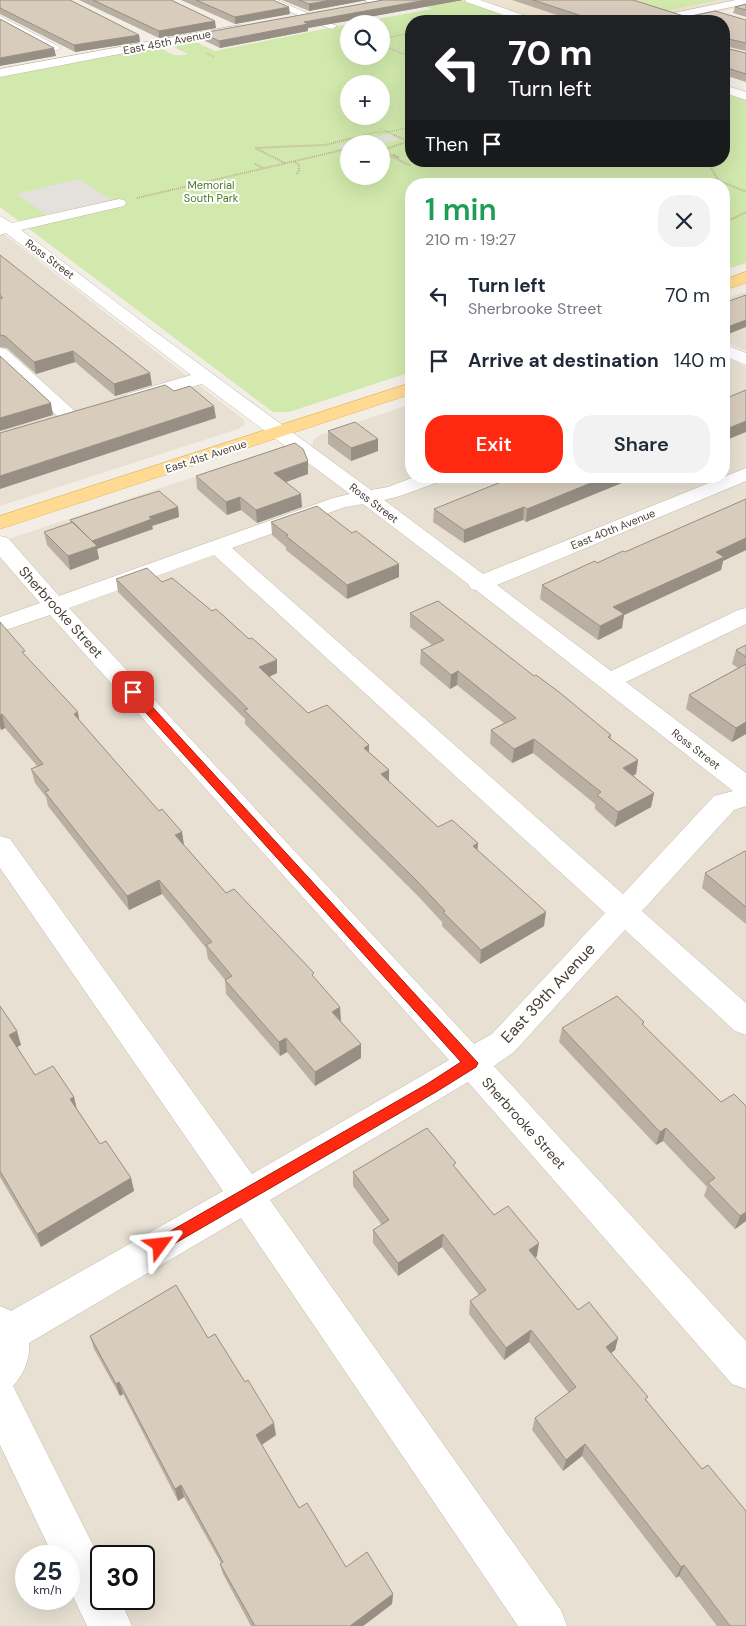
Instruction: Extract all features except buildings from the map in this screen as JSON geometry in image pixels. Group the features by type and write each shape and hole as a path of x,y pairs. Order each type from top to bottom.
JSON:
{"main road":[{"path":"730,283 746,277"},
{"name":"East 41st Avenue","path":"0,523 405,390"}],"street":[{"path":"268,0 332,26"},
{"path":"470,0 514,15"},
{"path":"679,15 746,1"},
{"path":"358,7 377,2"},
{"path":"726,15 746,8"},
{"path":"287,20 330,12"},
{"path":"0,19 75,59"},
{"path":"211,19 234,30"},
{"name":"East 45th Avenue","path":"0,73 252,26"},
{"path":"141,36 172,51"},
{"path":"730,91 746,96"},
{"path":"3,226 119,203"},
{"name":"Ross Street","path":"3,226 367,498 746,787"},
{"path":"730,352 746,360"},
{"path":"0,354 70,417"},
{"path":"115,404 204,377"},
{"name":"East 40th Avenue","path":"730,481 746,474"},
{"path":"0,625 340,502 392,492 417,483"},
{"name":"East 40th Avenue","path":"479,584 724,483"},
{"name":"Sherbrooke Street","path":"0,543 54,606 471,1063 746,1370"},
{"path":"218,547 746,1022"},
{"path":"609,681 746,615"},
{"name":"East 39th Avenue","path":"4,1330 246,1196 432,1088 502,1043 724,803 746,796"},
{"path":"0,846 545,1626"},
{"path":"0,1372 9,1358 11,1346 4,1330"},
{"path":"0,1401 110,1626"}],"path":[{"path":"390,37 405,34"},
{"path":"390,49 405,55"},
{"path":"378,128 405,140"},
{"path":"285,164 256,148 325,145 376,132 388,132 405,128"},
{"path":"390,148 405,142"},
{"path":"119,203 340,152"},
{"path":"390,156 398,157 395,158 405,163"},
{"path":"294,162 298,165 299,171 296,174"},
{"path":"255,164 264,169"},
{"path":"709,167 714,178"},
{"path":"730,185 746,192"},
{"path":"730,220 746,212"}],"shaded area":[{"path":"746,0 746,6 705,15 525,15 483,1"},
{"path":"390,135 401,139 390,142"},
{"path":"79,179 119,205 54,220 16,194"},
{"path":"0,231 243,419 245,425 238,429 0,506"},
{"path":"746,292 746,351 730,344 730,297"},
{"path":"730,359 746,367 746,1626 0,1626 0,542 268,452 280,449 291,451 313,444 313,440 320,435 405,406 405,483 730,483"}],"green space":[{"name":"Memorial South Park","path":"407,0 461,0 503,15 405,15 405,167 730,167 730,94 746,100 746,263 730,268 730,178 405,178 405,374 289,412 273,412 0,207 0,76 153,47 177,55 188,54 171,46 171,44 192,40 215,51 340,26 340,65 390,65 390,17 432,9"},
{"path":"621,0 718,0 660,12"}],"route":[{"path":"133,692 471,1063 432,1088 160,1245"}]}
